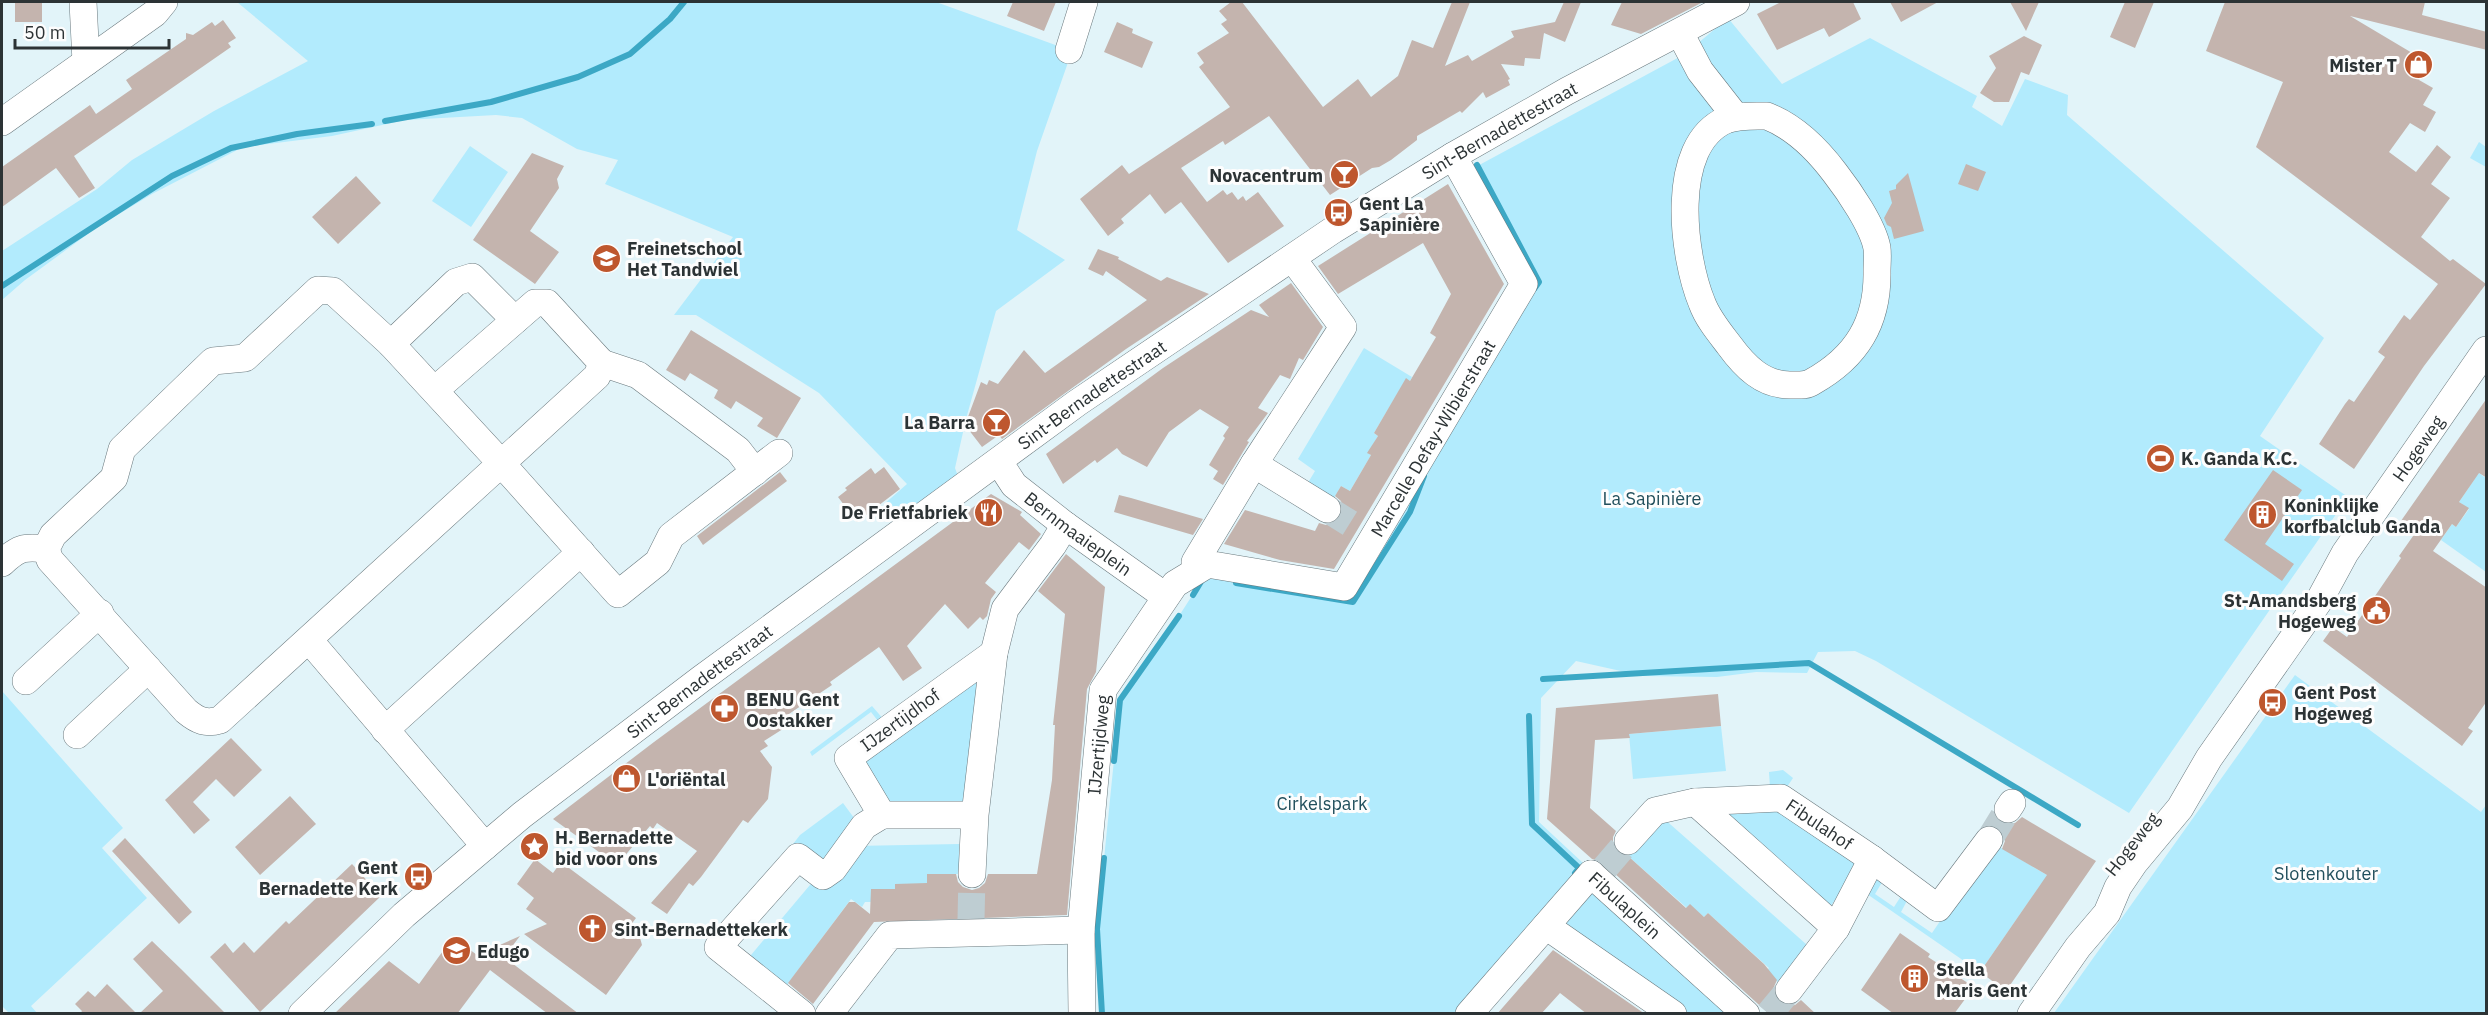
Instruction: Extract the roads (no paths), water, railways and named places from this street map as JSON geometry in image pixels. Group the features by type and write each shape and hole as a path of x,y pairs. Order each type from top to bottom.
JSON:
{"street":[{"path":"84,2 86,62"},
{"path":"2,122 155,13 164,2"},
{"path":"1069,50 1084,2"},
{"name":"Sint-Bernadettestraat","path":"302,1014 404,915 522,815 695,684 1077,403 1333,230 1453,156 1567,91 1736,2"},
{"path":"1680,33 1700,71 1736,117"},
{"path":"1767,116 1792,128 1829,164 1846,187 1859,208 1877,248 1876,298 1864,335 1847,357 1826,374 1807,385 1775,385 1755,374 1738,357 1714,326 1703,306 1694,280 1686,247 1687,182 1696,150 1714,128 1736,117 1767,116"},
{"name":"Marcelle Defay-Wibierstraat","path":"1202,563 1344,587 1366,533 1524,284 1453,156"},
{"path":"1202,563 1254,464 1344,327 1292,258"},
{"path":"391,344 456,282 472,277 515,320"},
{"path":"602,363 597,376 501,463 309,640 220,720 209,723 197,720 186,711 50,560 46,549 53,535 114,478 122,449 213,361 245,358 318,290 333,291 391,344 435,390 501,463 618,594 658,562 671,536 779,453"},
{"path":"435,390 535,303 547,303 602,363 638,375 738,450 755,472"},
{"name":"Hogeweg","path":"2031,1014 2078,947 2104,879 2121,853 2140,828 2210,758 2294,639 2319,601 2345,554 2487,350"},
{"name":"Bernmaaieplein","path":"999,462 1014,484 1065,525 1166,596"},
{"path":"1254,464 1327,509"},
{"path":"972,874 975,814 994,653 1005,609 1053,545 1065,525"},
{"path":"2,563 16,550 31,547 46,549"},
{"path":"385,730 580,552"},
{"name":"IJzertijdweg","path":"1082,1014 1080,930 1103,690 1175,584 1202,563"},
{"path":"26,681 100,613"},
{"path":"309,640 485,846"},
{"name":"IJzertijdhof","path":"882,815 848,758 994,653"},
{"path":"77,735 148,669"},
{"name":"Fibulahof","path":"1628,841 1655,811 1695,802 1781,798 1872,859 1938,908 1989,840"},
{"path":"1695,802 1836,928"},
{"path":"802,1014 718,947 798,856 823,876 833,870 864,826 882,815 975,814"},
{"name":"Fibulahof","path":"1790,990 1836,928 1872,859"},
{"name":"Fibulaplein","path":"1469,1014 1597,871 1746,1014"},
{"path":"1546,926 1673,1014"},
{"path":"829,1014 890,935 970,927 1080,930"}],"waterway":[{"path":"385,121 491,102 578,77 630,54 670,19 684,2"},
{"path":"2,286 172,176 231,148 297,134 372,124"},
{"path":"1477,165 1539,282 1534,289"},
{"path":"1236,583 1353,602 1410,512 1424,476"},
{"path":"1193,595 1202,580"},
{"path":"1114,761 1120,700 1179,616"},
{"path":"1543,679 1809,663 2078,825"},
{"path":"1529,716 1532,824 1579,868 1575,873"},
{"path":"1102,1014 1097,929 1104,858"}],"tunnel":[{"path":"1327,509 1359,529"},
{"path":"1989,840 2008,809"},
{"path":"1604,869 1628,841"},
{"path":"971,920 972,874"},
{"path":"1769,1014 1789,990"}],"place":[{"name":"Mister T","path":"2418,65"},
{"name":"Novacentrum","path":"1344,175"},
{"name":"Gent La Sapinière","path":"1338,213"},
{"name":"Freinetschool Het Tandwiel","path":"606,258"},
{"name":"La Barra","path":"996,422"},
{"name":"K. Ganda K.C.","path":"2160,458"},
{"name":"De Frietfabriek","path":"989,512"},
{"name":"Koninklijke korfbalclub Ganda","path":"2263,515"},
{"name":"St-Amandsberg Hogeweg","path":"2377,610"},
{"name":"Gent Post Hogeweg","path":"2273,702"},
{"name":"BENU Gent Oostakker","path":"725,709"},
{"name":"L'oriëntal","path":"626,779"},
{"name":"H. Bernadette bid voor ons","path":"534,847"},
{"name":"Gent Bernadette Kerk","path":"419,877"},
{"name":"Sint-Bernadettekerk","path":"593,929"},
{"name":"Edugo","path":"456,951"},
{"name":"Stella Maris Gent","path":"1915,979"}],"park label":[{"name":"La Sapinière","path":"1652,498"},
{"name":"Cirkelspark","path":"1322,803"},
{"name":"Slotenkouter","path":"2326,873"}]}
